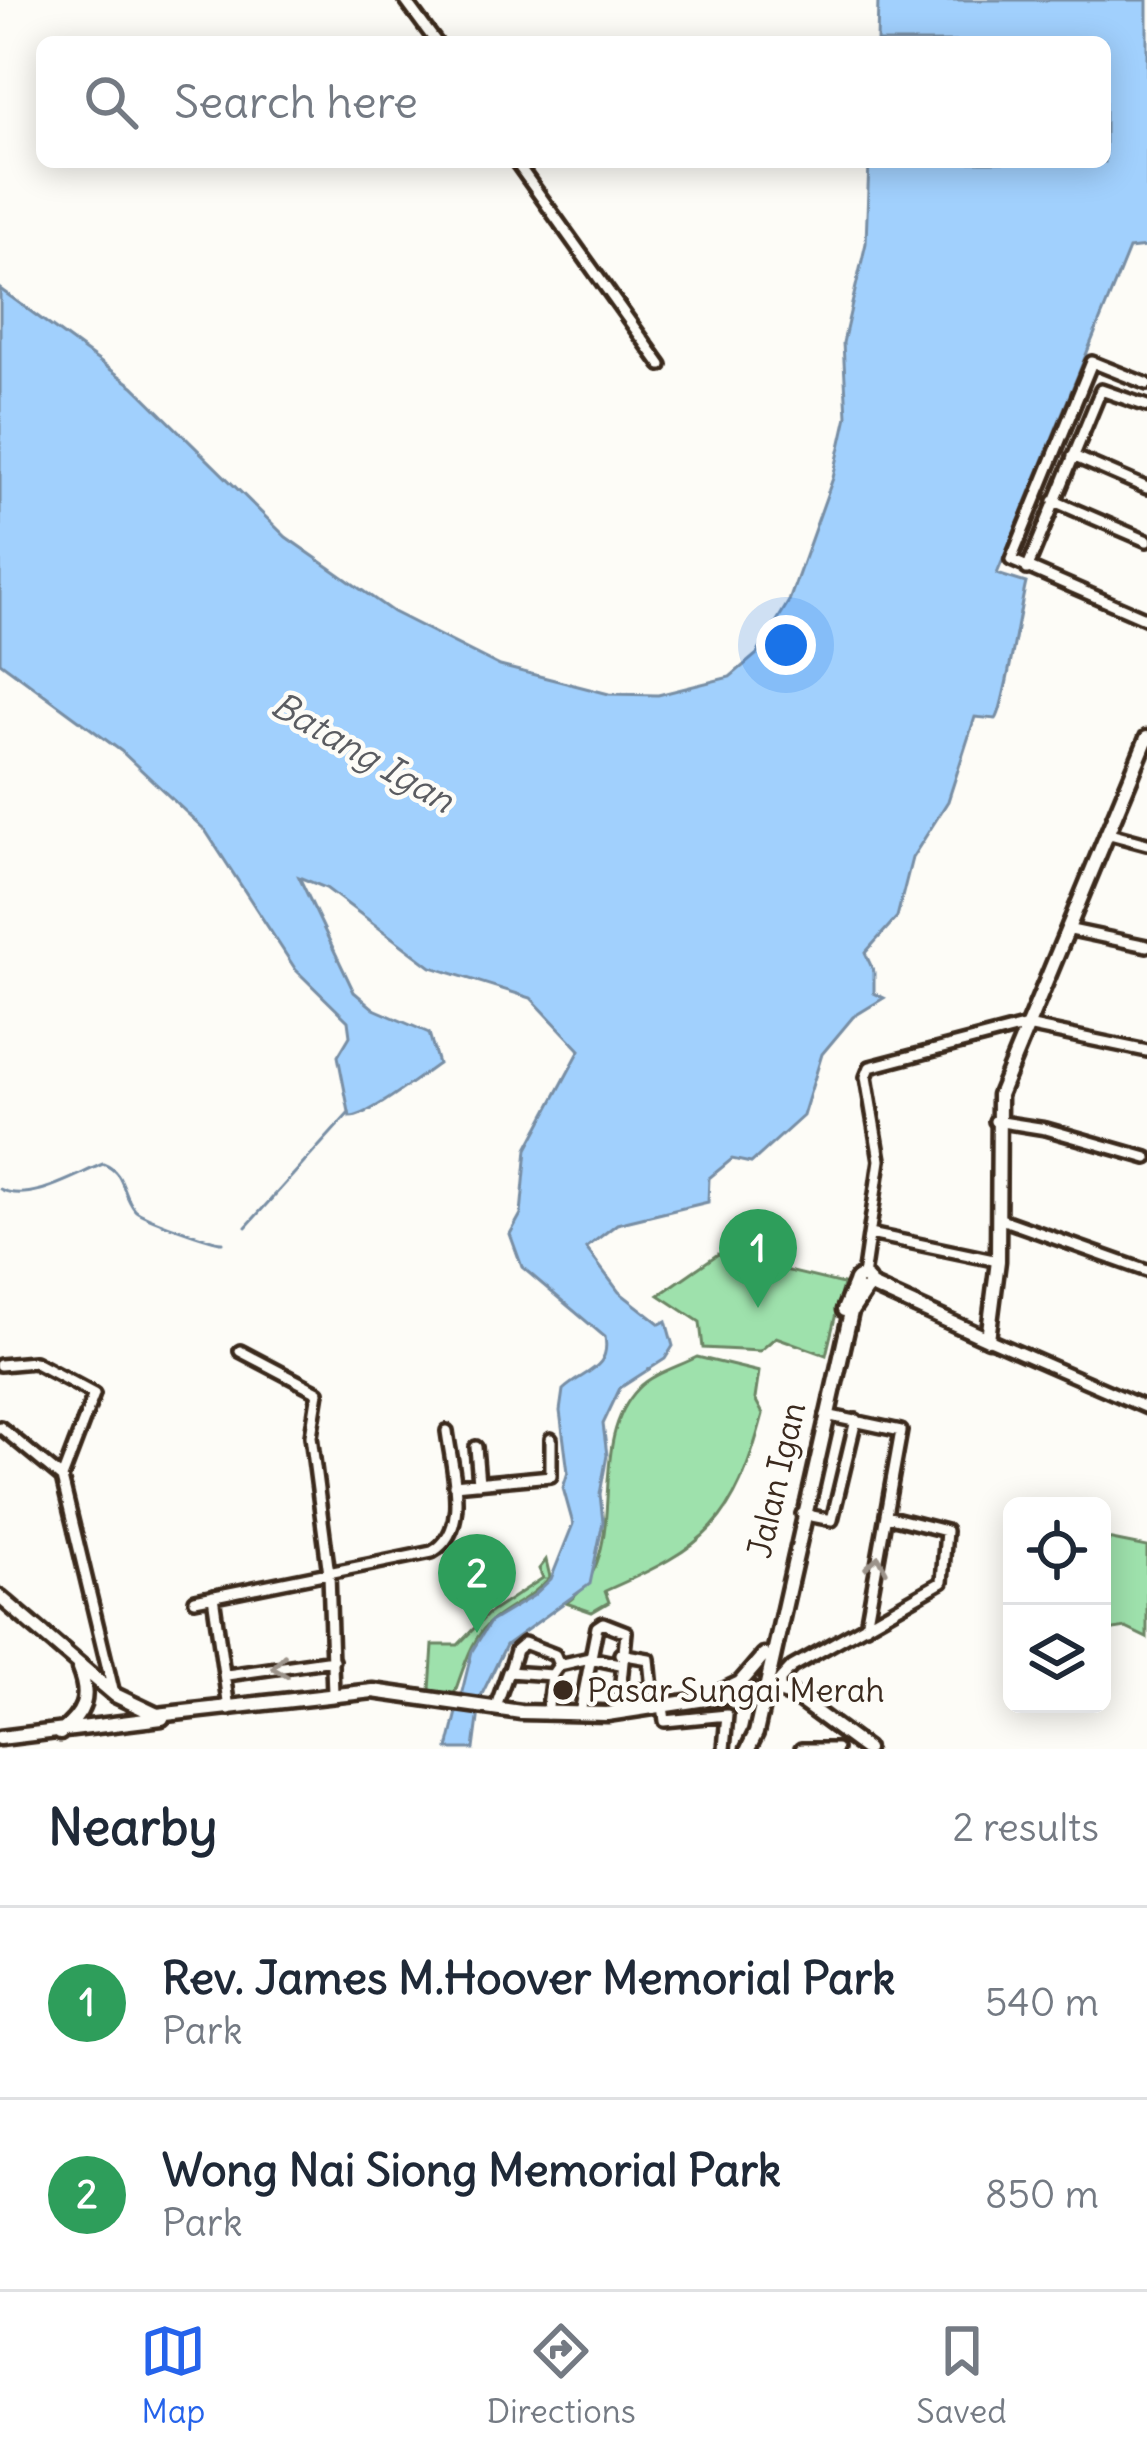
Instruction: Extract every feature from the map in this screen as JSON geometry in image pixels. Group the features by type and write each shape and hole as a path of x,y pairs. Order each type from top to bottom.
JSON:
{"street":[{"path":"405,0 432,36"},
{"path":"520,168 661,365"},
{"path":"1147,384 1092,362 1011,558 1147,619"},
{"path":"1027,569 1102,388 1147,406"},
{"path":"1073,456 1147,488"},
{"path":"1054,501 1147,541"},
{"path":"988,1339 998,1261 995,1121 999,1095 1147,738"},
{"path":"1106,833 1147,844"},
{"path":"1071,930 1147,946"},
{"path":"1147,1051 1027,1026 866,1070 880,1160 863,1284 1147,1408"},
{"path":"995,1121 1024,1124 1147,1158"},
{"path":"998,1218 1147,1271"},
{"path":"870,1234 998,1261"},
{"name":"Jalan Igan","path":"760,1690 851,1312 863,1284"},
{"name":"Jalan Igan","path":"760,1690 764,1654 863,1284"},
{"path":"240,1351 318,1392 311,1436 329,1574 333,1694"},
{"path":"0,1365 34,1362 94,1394 62,1478 115,1695"},
{"path":"826,1415 901,1432 866,1626"},
{"path":"802,1514 832,1520 856,1420"},
{"path":"0,1427 62,1478"},
{"path":"195,1600 432,1552 446,1544 455,1530 447,1431"},
{"path":"454,1485 551,1476 551,1439"},
{"path":"476,1447 479,1483"},
{"path":"749,1747 760,1690 935,1587 944,1574 946,1531 886,1516"},
{"path":"212,1596 229,1709"},
{"path":"0,1598 115,1695 139,1710 176,1716"},
{"path":"580,1713 596,1627 603,1623 624,1630 618,1701"},
{"path":"775,1636 779,1655 792,1667"},
{"path":"488,1708 516,1650 524,1643 555,1655 559,1665"},
{"path":"78,1664 107,1653"},
{"path":"663,1713 740,1683 764,1654"},
{"path":"9,1742 333,1694 389,1692 488,1708 547,1714 580,1713 652,1689 649,1659 590,1658 559,1665 551,1676 547,1714"},
{"path":"227,1675 333,1660"},
{"path":"59,1734 83,1712 84,1681 78,1664"},
{"path":"780,1690 779,1680 792,1667"},
{"path":"510,1670 551,1676"},
{"path":"749,1747 760,1690"},
{"path":"700,1701 780,1690 842,1745"},
{"path":"730,1696 747,1704 752,1716"},
{"path":"582,1697 663,1713 728,1715 724,1749"},
{"path":"801,1749 842,1745 866,1749"}],"green space":[{"path":"718,1254 843,1284 826,1355 776,1337 760,1351 703,1348 700,1322 659,1295"},
{"path":"697,1357 759,1372 755,1399 763,1414 741,1482 712,1527 693,1544 605,1591 609,1602 592,1612 566,1603 587,1582 599,1557 613,1440 622,1412 645,1383"},
{"path":"1111,1540 1147,1547 1147,1638 1126,1628 1111,1630"},
{"path":"546,1560 550,1577 479,1635 453,1697 430,1690 433,1645 458,1645 488,1614 543,1578 539,1569"}],"water":[{"name":"Batang Igan","path":"878,0 1147,0 1147,247 1129,249 997,574 1026,583 1003,698 996,719 975,717 948,801 912,858 897,917 865,953 874,972 874,993 884,998 853,1017 822,1054 803,1116 751,1163 732,1159 709,1178 708,1202 617,1224 586,1248 619,1292 660,1324 666,1321 673,1346 665,1359 620,1388 603,1424 607,1455 600,1494 603,1522 590,1584 506,1645 481,1696 474,1749 448,1749 472,1651 490,1622 551,1579 573,1524 563,1488 568,1472 560,1411 563,1390 600,1363 605,1337 522,1267 510,1234 521,1214 527,1149 580,1050 531,998 431,967 326,888 299,877 354,992 374,1009 429,1033 438,1064 380,1104 350,1117 338,1056 350,1036 348,1021 296,970 205,830 121,751 0,662 0,289 133,386 286,537 393,612 500,666 609,694 658,695 730,677 757,654 789,601 833,478 847,416 843,343 866,243 869,168 1111,168 1111,36 877,36"}],"waterway":[{"path":"246,1227 349,1113"},
{"path":"0,1189 37,1191 103,1164 120,1178 135,1210 223,1242"}],"place":[{"name":"Rev. James M.Hoover Memorial Park","path":"758,1308"},
{"name":"Wong Nai Siong Memorial Park","path":"477,1633"},
{"name":"Pasar Sungai Merah","path":"563,1690"}]}
